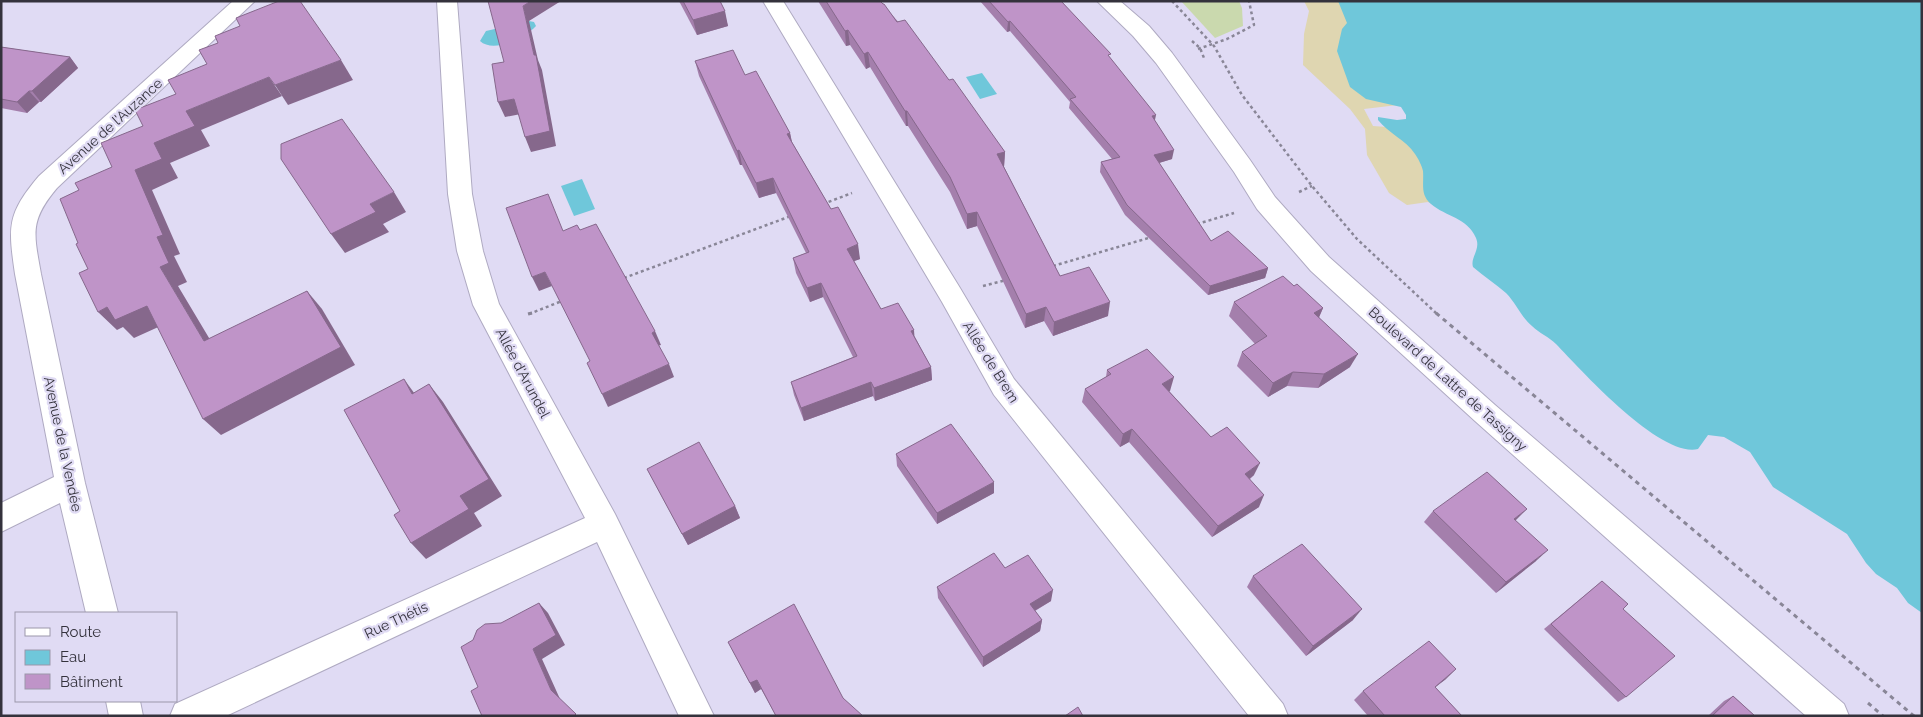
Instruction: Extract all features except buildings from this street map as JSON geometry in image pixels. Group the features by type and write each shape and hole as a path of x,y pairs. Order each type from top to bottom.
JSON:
{"street":[{"name":"Avenue de l'Auzance","path":"28,274 22,220 30,202 48,182 245,1"},
{"name":"Allée d'Arundel","path":"448,1 460,194 470,251 486,305 604,524 697,716"},
{"name":"Allée de Brem","path":"773,1 1004,387 1271,716"},
{"name":"Boulevard de Lattre de Tassigny","path":"1107,1 1141,31 1164,58 1242,166 1266,203 1320,264 1832,716"},
{"name":"Avenue de la Vendée","path":"28,274 70,483 102,612"},
{"path":"1,518 70,483"},
{"name":"Rue Thétis","path":"187,716 604,524"},
{"path":"123,702 126,716"}],"path":[{"path":"1172,1 1214,46 1242,96 1312,186 1358,239 1443,319 1914,716"},
{"path":"1164,58 1214,46 1229,40 1254,24 1250,1"},
{"path":"1185,34 1200,48 1208,66"},
{"path":"818,206 881,182"},
{"path":"1301,200 1295,194 1312,186"},
{"path":"1192,226 1266,203"},
{"path":"619,280 792,216"},
{"path":"1044,269 1155,237"},
{"path":"951,296 1007,280"},
{"path":"498,325 563,300"},
{"path":"1864,700 1883,716"}],"green space":[{"path":"1181,1 1239,1 1242,8 1243,26 1215,38"}],"sand":[{"path":"1304,1 1395,1 1415,103 1364,109 1373,126 1429,130 1460,219 1428,202 1407,205 1389,193 1367,155 1365,129 1350,109 1303,65 1304,34 1309,11"}],"water":[{"path":"1338,1 1922,1 1922,613 1908,603 1897,588 1876,574 1866,563 1847,534 1773,487 1750,452 1724,437 1708,435 1698,449 1682,448 1663,440 1643,427 1602,391 1556,344 1528,322 1506,293 1473,267 1472,263 1477,242 1472,231 1462,221 1428,201 1423,189 1421,164 1411,149 1378,120 1378,117 1397,120 1406,119 1406,115 1401,107 1366,99 1350,87 1337,51 1342,29 1347,23"},
{"path":"529,21 534,22 536,26 525,35 510,43 493,46 486,45 480,41 486,31"},
{"path":"982,73 997,94 980,99 966,77"},
{"path":"582,179 595,209 574,216 561,186"}]}
